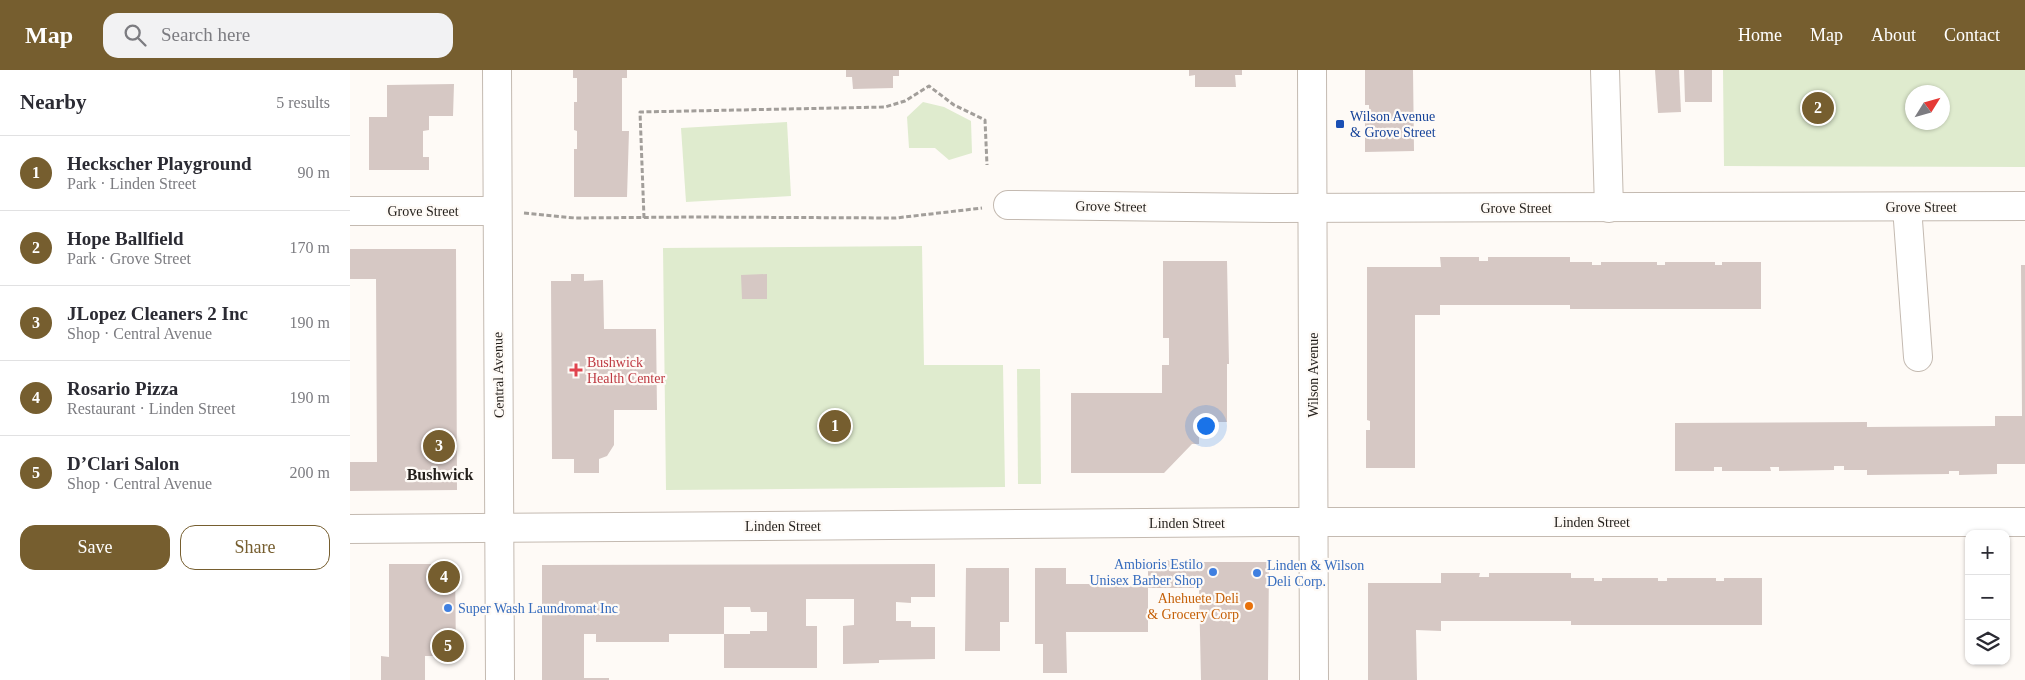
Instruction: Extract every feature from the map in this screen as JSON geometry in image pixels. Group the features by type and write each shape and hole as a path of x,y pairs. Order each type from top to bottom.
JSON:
{"street":[{"name":"Central Avenue","path":"497,70 496,210 500,680"},
{"name":"Wilson Avenue","path":"1312,70 1314,680"},
{"path":"1605,70 1609,208"},
{"name":"Grove Street","path":"1008,205 1312,208 2025,206"},
{"path":"1907,207 1918,357"},
{"name":"Grove Street","path":"350,211 496,210"},
{"name":"Linden Street","path":"350,529 1313,522 2025,522"}],"path":[{"path":"644,218 640,112 884,107 906,101 930,86 954,105 985,120 987,165"},
{"path":"496,210 575,218 896,218 1008,205"}],"green space":[{"path":"1723,70 2025,70 2025,167 1724,166"},
{"path":"923,102 944,107 971,121 972,153 949,160 935,148 909,148 907,117"},
{"path":"787,122 791,196 686,202 681,128"},
{"path":"922,246 924,365 1003,365 1005,487 666,490 663,248"},
{"path":"1017,369 1040,369 1041,484 1018,484"}],"building":[{"path":"573,70 627,70 627,78 622,78 622,131 629,131 627,197 574,197 574,149 577,149 577,131 574,130 574,102 577,102 577,78 573,78"},
{"path":"846,70 899,70 899,76 893,76 893,88 853,89 852,77 846,77"},
{"path":"1189,70 1242,70 1242,75 1235,75 1236,87 1195,87 1195,75 1189,76"},
{"path":"1365,70 1413,70 1414,151 1365,152 1365,114 1369,114 1369,105 1365,105"},
{"path":"1655,70 1679,70 1681,112 1658,113"},
{"path":"1684,70 1712,70 1712,102 1685,102"},
{"path":"454,84 453,116 429,116 429,130 423,131 423,157 429,157 429,170 369,170 369,117 387,117 387,85"},
{"path":"350,249 456,249 457,490 350,491 350,462 377,462 376,279 350,279"},
{"path":"1440,257 1479,257 1479,261 1488,261 1488,257 1570,257 1570,262 1592,262 1592,265 1601,265 1601,262 1657,262 1657,265 1665,265 1665,262 1715,262 1715,265 1722,265 1722,262 1761,262 1761,309 1570,309 1570,305 1440,305 1440,315 1415,315 1415,468 1366,468 1366,430 1370,430 1370,421 1367,420 1367,267 1441,267"},
{"path":"1163,261 1227,261 1229,364 1227,364 1227,422 1199,422 1199,444 1192,444 1164,473 1071,473 1071,393 1162,393 1162,365 1169,365 1169,338 1163,338"},
{"path":"2021,265 2025,265 2025,464 1997,464 1997,474 1959,475 1959,471 1949,471 1949,474 1867,475 1867,470 1844,470 1844,466 1834,466 1834,470 1779,471 1779,467 1770,467 1771,471 1722,471 1722,467 1714,467 1714,471 1675,471 1675,423 1867,422 1867,427 1995,426 1995,416 2022,416"},
{"path":"571,274 584,274 584,281 603,280 604,329 656,329 657,410 614,410 614,445 607,456 599,459 599,473 574,473 574,459 552,459 551,281 571,281"},
{"path":"767,274 767,299 742,299 741,275"},
{"path":"1148,560 1269,562 1268,680 1201,680 1199,588 1148,588 1148,632 1066,632 1067,673 1043,673 1043,644 1035,644 1035,568 1066,568 1066,584 1148,584"},
{"path":"389,564 455,564 456,656 425,656 425,680 381,680 381,656 389,657"},
{"path":"935,564 935,597 911,597 911,603 896,602 896,621 911,621 911,627 935,627 935,659 879,660 879,663 843,664 843,626 854,625 854,599 806,599 806,626 817,626 817,668 724,668 724,634 669,634 669,642 596,642 596,634 584,634 584,678 609,678 609,680 542,680 542,565","holes":["724,607 750,607 751,612 767,612 767,631 750,631 750,634 724,634"]},
{"path":"966,568 1009,568 1009,622 1000,622 1000,651 965,651"},
{"path":"1441,573 1480,573 1479,577 1489,577 1489,573 1571,573 1571,578 1594,578 1594,581 1602,581 1602,578 1658,578 1658,581 1667,581 1667,578 1716,578 1716,581 1724,581 1724,578 1762,578 1762,625 1571,625 1571,621 1441,621 1441,631 1416,630 1417,680 1368,680 1368,583 1441,583"}],"place":[{"name":"Hope Ballfield","path":"1818,108"},
{"name":"Wilson Avenue & Grove Street","path":"1340,124"},
{"name":"Bushwick Health Center","path":"576,370"},
{"name":"Heckscher Playground","path":"835,426"},
{"name":"JLopez Cleaners 2 Inc","path":"439,446"},
{"name":"Ambioris Estilo Unisex Barber Shop","path":"1213,572"},
{"name":"Linden & Wilson Deli Corp.","path":"1257,573"},
{"name":"Rosario Pizza","path":"444,577"},
{"name":"Ahehuete Deli & Grocery Corp","path":"1249,606"},
{"name":"Super Wash Laundromat Inc","path":"448,608"},
{"name":"D’Clari Salon","path":"448,646"}],"district":[{"name":"Bushwick","path":"440,474"}]}
